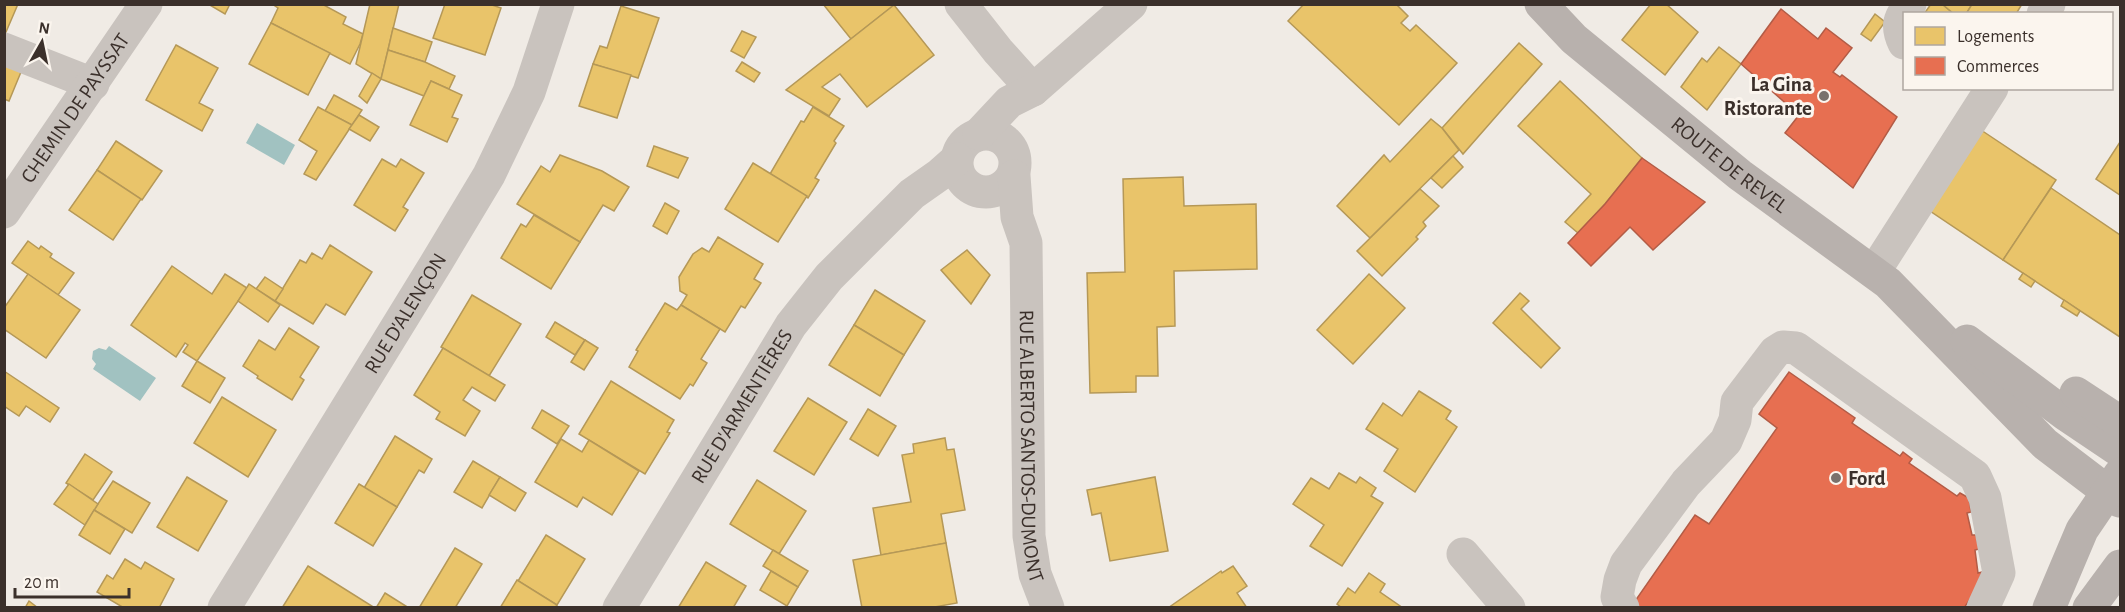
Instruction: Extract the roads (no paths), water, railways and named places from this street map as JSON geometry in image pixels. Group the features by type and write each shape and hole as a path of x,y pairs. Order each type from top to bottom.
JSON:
{"main road":[{"name":"ROUTE DE REVEL","path":"1515,4 1574,39"},
{"name":"ROUTE DE REVEL","path":"1541,4 1574,39 1740,175 1881,278 1990,337 2121,422"},
{"name":"ROUTE DE REVEL","path":"1881,278 2045,444 2117,490"},
{"path":"1881,278 2065,414 2121,451"},
{"path":"2049,608 2082,530 2117,490"},
{"path":"2089,608 2121,566"}],"street":[{"name":"CHEMIN DE PAYSSAT","path":"4,213 146,4"},
{"name":"RUE D'ALENÇON","path":"224,608 489,175 529,92 558,4"},
{"path":"961,4 998,51 1033,90"},
{"path":"1033,90 1014,165 1005,187 993,192 975,190 963,181 957,171 957,159 961,148 968,140 979,134 1009,102 1033,90 1131,4"},
{"path":"1903,13 1900,17 1900,33 1903,39"},
{"path":"4,50 93,84"},
{"path":"1881,278 1978,94"},
{"path":"979,134 994,134 1006,141 1014,165"},
{"name":"RUE D'ARMENTIÈRES","path":"619,608 791,325 829,278 912,194 957,159"},
{"name":"RUE ALBERTO SANTOS-DUMONT","path":"1014,165 1017,217 1026,243 1029,536 1035,574 1048,608"},
{"name":"RUE ALBERTO SANTOS-DUMONT","path":"975,190 1019,262 1026,280"},
{"name":"RUE D'ARMENTIÈRES","path":"884,223 909,210 975,190"},
{"path":"1623,608 1617,597 1626,564 1686,483 1726,441 1735,420 1737,402 1774,352 1783,347 1796,348 1975,476 1985,498 1999,573 1983,608"},
{"path":"1462,554 1509,608"}],"water":[{"path":"257,123 295,145 284,165 246,143"},
{"path":"109,346 156,378 140,401 93,369 96,364 92,359 93,351 99,348 106,350"}],"place":[{"name":"La Gina Ristorante","path":"1824,96"},
{"name":"Ford","path":"1836,478"}]}
